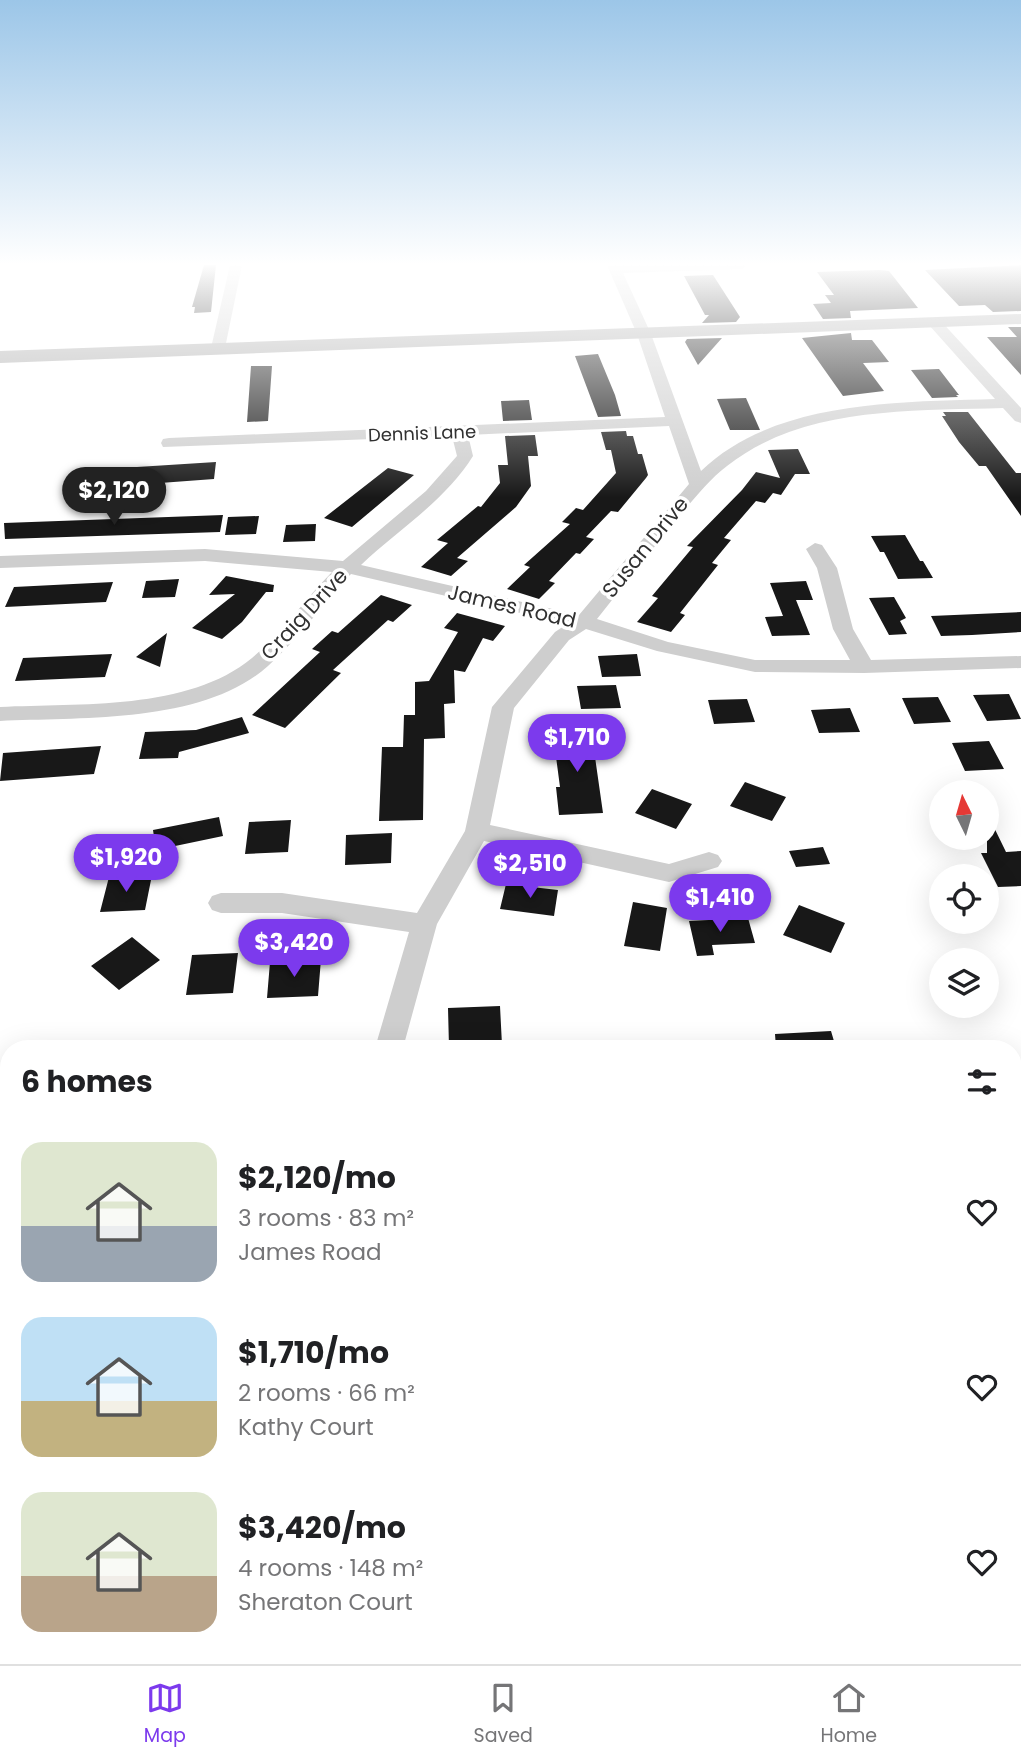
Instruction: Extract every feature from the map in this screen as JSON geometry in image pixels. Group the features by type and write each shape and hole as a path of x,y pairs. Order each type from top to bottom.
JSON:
{"main road":[{"path":"0,357 381,343"}],"street":[{"path":"218,348 219,343"},
{"path":"647,343 697,483"},
{"path":"953,343 1014,411"},
{"name":"Susan Drive","path":"391,1040 424,924 477,831 503,707 562,636 584,622 697,483 732,454 766,436 804,423 917,407 1014,411"},
{"name":"Dennis Lane","path":"169,443 676,421"},
{"name":"Craig Drive","path":"0,714 168,703 218,690 258,664 346,567 460,467 465,456 459,431"},
{"path":"815,549 827,568 834,601 844,629 864,667"},
{"name":"James Road","path":"0,562 205,555 346,567 584,622 664,647 755,666 864,667 1021,662"},
{"path":"477,831 669,873 709,861"},
{"path":"221,903 282,903 424,924"}],"building":[{"path":"685,343 718,343 698,365"},
{"path":"805,343 874,343 889,362 863,363 884,391 843,396"},
{"path":"992,343 1021,343 1021,375"},
{"path":"598,354 621,416 598,417 575,356"},
{"path":"251,366 272,366 268,421 247,422"},
{"path":"939,369 958,397 932,398 911,370"},
{"path":"746,398 760,430 730,430 717,399"},
{"path":"529,400 532,420 503,421 501,401"},
{"path":"943,412 968,412 1016,473 1021,473 1021,516 986,466 979,466 959,442 942,416 946,416"},
{"path":"626,431 627,436 633,436 638,454 642,454 648,475 646,478 618,512 611,511 586,537 594,539 549,581 555,583 539,599 507,589 530,567 524,565 570,524 562,522 576,508 583,510 616,473 611,450 606,450 601,432"},
{"path":"535,435 538,456 528,456 531,486 516,507 457,558 468,561 451,576 421,567 448,543 437,540 478,506 481,507 500,483 498,465 508,465 505,436"},
{"path":"798,449 810,474 795,474 781,495 773,493 765,503 756,501 724,538 731,540 712,563 718,565 680,613 685,615 671,632 637,622 658,598 652,596 693,547 687,546 756,472 780,478 768,450"},
{"path":"216,462 214,479 133,485 137,467"},
{"path":"388,468 414,475 352,527 324,518"},
{"path":"223,515 220,532 5,539 4,523"},
{"path":"259,516 256,534 225,535 228,517"},
{"path":"316,524 315,541 283,542 286,525"},
{"path":"905,535 933,578 898,579 884,552 880,552 871,536"},
{"path":"226,576 274,585 273,592 266,592 242,622 222,639 192,628 235,594 209,595"},
{"path":"179,579 175,597 142,598 146,581"},
{"path":"806,581 813,600 796,600 810,635 772,636 765,617 783,616 770,583"},
{"path":"113,582 106,602 5,607 14,587"},
{"path":"381,595 412,605 393,622 388,620 333,670 341,673 285,728 252,715 320,652 312,649 332,631 338,633"},
{"path":"894,597 906,618 900,621 907,634 889,635 869,598"},
{"path":"1021,612 1021,632 972,635 941,636 931,616"},
{"path":"457,613 505,626 493,641 483,638 465,672 454,670 455,703 444,704 445,738 424,739 423,820 379,821 382,747 403,747 404,715 415,715 415,682 429,681 458,632 444,628"},
{"path":"167,633 160,667 136,657"},
{"path":"112,654 105,677 15,681 23,658"},
{"path":"637,654 641,676 602,677 598,656"},
{"path":"616,685 621,708 581,709 577,686"},
{"path":"1009,694 1021,719 987,721 973,695"},
{"path":"938,697 951,722 914,724 902,698"},
{"path":"747,699 755,722 714,724 708,700"},
{"path":"850,708 860,732 819,733 811,710"},
{"path":"242,717 249,733 179,752 178,758 139,759 145,732 196,730"},
{"path":"594,732 603,813 559,815 556,787 560,787 553,734"},
{"path":"989,741 1004,769 965,771 952,743"},
{"path":"101,746 94,774 0,781 3,753"},
{"path":"745,782 786,797 772,821 730,806"},
{"path":"652,789 692,804 676,829 635,813"},
{"path":"219,817 223,836 156,850 153,830"},
{"path":"291,820 288,852 245,854 249,822"},
{"path":"392,833 391,863 345,865 346,835"},
{"path":"999,838 1006,852 1021,851 1021,886 999,887 999,864 986,864 981,853 987,853 987,850 999,850"},
{"path":"823,847 830,864 796,867 789,851"},
{"path":"152,875 145,910 100,912 109,877"},
{"path":"506,884 558,890 554,916 500,909"},
{"path":"633,902 667,908 660,951 624,946"},
{"path":"799,905 845,923 831,953 783,935"},
{"path":"748,918 755,943 712,945 714,955 697,956 689,921"},
{"path":"132,937 160,960 119,990 91,966"},
{"path":"238,953 233,993 186,995 192,955"},
{"path":"321,959 318,996 267,998 270,962"},
{"path":"500,1006 502,1040 449,1040 448,1008"},
{"path":"831,1031 834,1040 775,1040 775,1034"}]}
